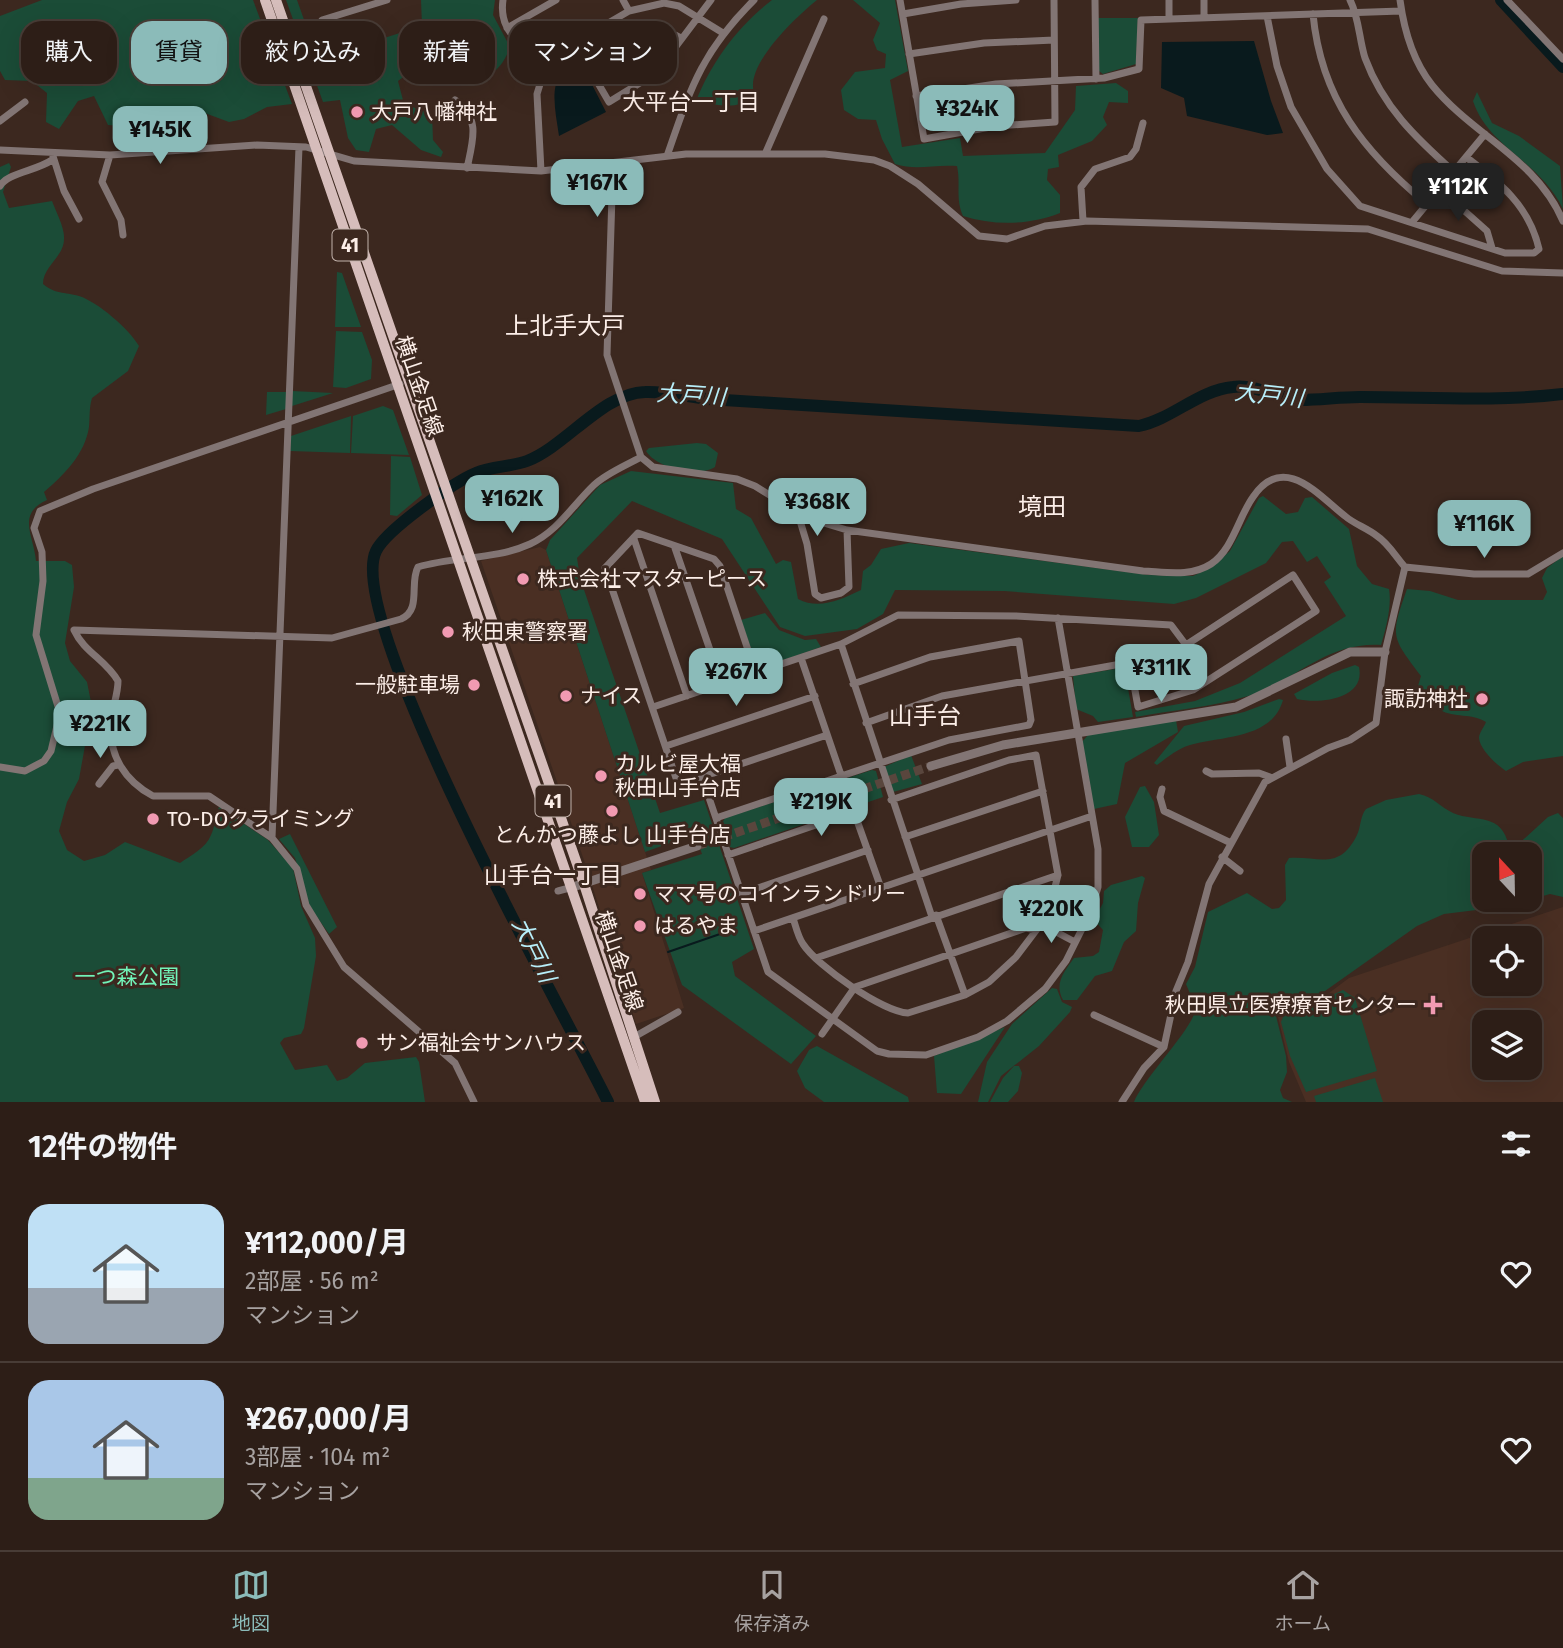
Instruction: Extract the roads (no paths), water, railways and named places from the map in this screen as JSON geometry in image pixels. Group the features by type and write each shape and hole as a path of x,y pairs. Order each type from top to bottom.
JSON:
{"main road":[{"name":"横山金足線","path":"265,0 403,383 655,1102"},
{"name":"横山金足線","path":"276,0 331,156 403,383"},
{"name":"横山金足線","path":"579,885 645,1102"}],"street":[{"path":"322,20 387,0"},
{"path":"503,0 500,16 509,31"},
{"path":"507,28 556,0"},
{"path":"623,0 629,11"},
{"path":"681,38 662,30 649,32 588,66 609,102 656,73 711,0"},
{"path":"667,156 694,78 723,33 754,0"},
{"path":"900,0 924,139 996,126 1055,122 1054,0"},
{"path":"903,14 961,4 1016,0"},
{"path":"1096,0 1096,79"},
{"path":"1168,0 1169,19"},
{"path":"1204,0 1204,18"},
{"path":"1350,0 1366,60 1388,105 1407,129 1454,172"},
{"path":"1400,0 1414,53 1432,85 1542,183 1563,221"},
{"path":"1507,0 1563,59"},
{"path":"612,21 629,11 664,3 679,6 723,33"},
{"path":"916,96 996,84 1096,79 1139,69 1141,20 1401,11"},
{"path":"1313,15 1316,42 1325,75 1342,111 1364,146 1427,204"},
{"path":"1267,16 1277,66 1291,107 1327,169 1360,206 1492,248 1517,254 1534,253 1539,249 1528,216 1517,200 1466,157"},
{"path":"766,152 824,19"},
{"path":"909,54 984,43 1054,40"},
{"path":"541,84 537,94 541,172"},
{"path":"455,100 465,106 474,126 467,168"},
{"path":"0,121 25,102"},
{"path":"1083,221 1082,187 1095,169 1130,157 1136,149 1143,123"},
{"path":"1413,221 1485,134"},
{"path":"0,150 52,157 257,145 299,147 354,161 541,172 667,156 766,152 857,157 890,166 918,184 979,236 1007,239 1045,226 1083,221 1368,229 1502,271 1563,273"},
{"path":"272,838 299,147"},
{"path":"110,155 102,182 121,220 123,234"},
{"path":"0,186 12,175 36,170 52,157"},
{"path":"52,157 79,219"},
{"path":"613,163 607,355 640,457 653,467 737,479 755,486 798,514 847,530 1143,571 1191,572 1212,564 1231,541 1254,495 1265,484 1279,479 1300,480 1315,488 1345,517 1379,537 1405,567 1474,574 1528,574 1563,553"},
{"path":"1440,189 1487,231 1492,248"},
{"path":"0,767 25,771 44,761 51,751 60,713 36,635 43,581 42,552 34,528 40,511 93,489 403,383"},
{"path":"474,1102 455,1063 344,967 306,905 297,869 272,838 209,796 153,796 118,765 111,750 110,722 118,681 107,665 82,646 74,630 332,638 408,616 414,605 418,567 527,546 540,539 603,478 640,457"},
{"path":"798,514 807,544 816,594 821,598 841,593 849,587 851,564 847,530"},
{"path":"756,674 720,566 714,559 638,533 605,568 678,784 827,735"},
{"path":"634,539 687,696"},
{"path":"676,548 722,685"},
{"path":"1122,1102 1144,1068 1164,1046 1178,982 1188,962 1209,884 1270,777 1350,740 1376,723 1385,652 1405,567"},
{"path":"866,723 942,696 1160,657 1186,645 1293,575 1316,611 1193,690 1172,698 1138,706 1130,663"},
{"path":"653,707 841,645 898,615 1058,618 1171,625 1186,645"},
{"path":"702,777 772,976 877,1051 926,1055 978,1037 1007,1021 1045,989 1075,942 1098,887 1098,849 1058,618"},
{"path":"716,818 949,740 1029,725 1031,720 1019,641 930,657 853,684"},
{"path":"841,645 891,800 965,995"},
{"path":"931,766 1003,745 1236,707 1256,700 1350,652 1385,652"},
{"path":"801,658 841,775"},
{"path":"666,746 815,696"},
{"path":"1286,739 1290,767"},
{"path":"793,918 804,946 816,958 855,987 898,1013 908,1013 965,995 1001,974 1039,927 1051,903 1058,875 1036,755 1009,760 891,800"},
{"path":"99,784 113,766 118,765"},
{"path":"1206,771 1212,774 1259,773 1270,777"},
{"path":"1162,789 1160,797 1164,811 1231,843"},
{"path":"905,837 1043,791"},
{"path":"728,855 855,812 881,888"},
{"path":"754,931 1092,816"},
{"path":"558,891 697,846"},
{"path":"741,894 868,850"},
{"path":"1222,857 1240,871"},
{"path":"816,958 1058,875"},
{"path":"822,1034 855,987 1026,928 1039,927 1075,942"},
{"path":"634,1037 678,1012"},
{"path":"1094,1015 1164,1046"}],"waterway":[{"name":"大戸川","path":"1501,0 1563,67"},
{"name":"大戸川","path":"608,1102 464,821 424,734 393,654 375,591 376,551 393,531 422,508 452,486 476,473 521,463 542,454 599,410 629,395 645,392 708,399 1139,426 1209,393 1233,387 1250,388 1301,400 1360,397 1487,398 1563,394"},
{"path":"668,952 720,934"}],"tunnel":[{"path":"697,846 931,766"}],"place":[{"name":"大戸八幡神社","path":"357,112"},
{"name":"株式会社マスターピース","path":"523,579"},
{"name":"秋田東警察署","path":"448,632"},
{"name":"一般駐車場","path":"474,685"},
{"name":"ナイス","path":"566,696"},
{"name":"諏訪神社","path":"1482,699"},
{"name":"カルビ屋大福 秋田山手台店","path":"601,776"},
{"name":"とんかつ藤よし 山手台店","path":"612,811"},
{"name":"TO-DOクライミング","path":"153,819"},
{"name":"ママ号のコインランドリー","path":"640,894"},
{"name":"はるやま","path":"640,926"},
{"name":"秋田県立医療療育センター","path":"1433,1005"},
{"name":"サン福祉会サンハウス","path":"362,1043"}],"district":[{"name":"大平台一丁目","path":"691,102"},
{"name":"上北手大戸","path":"565,326"},
{"name":"境田","path":"1042,507"},
{"name":"山手台","path":"925,716"},
{"name":"山手台一丁目","path":"553,875"}],"park label":[{"name":"一つ森公園","path":"127,977"}]}
